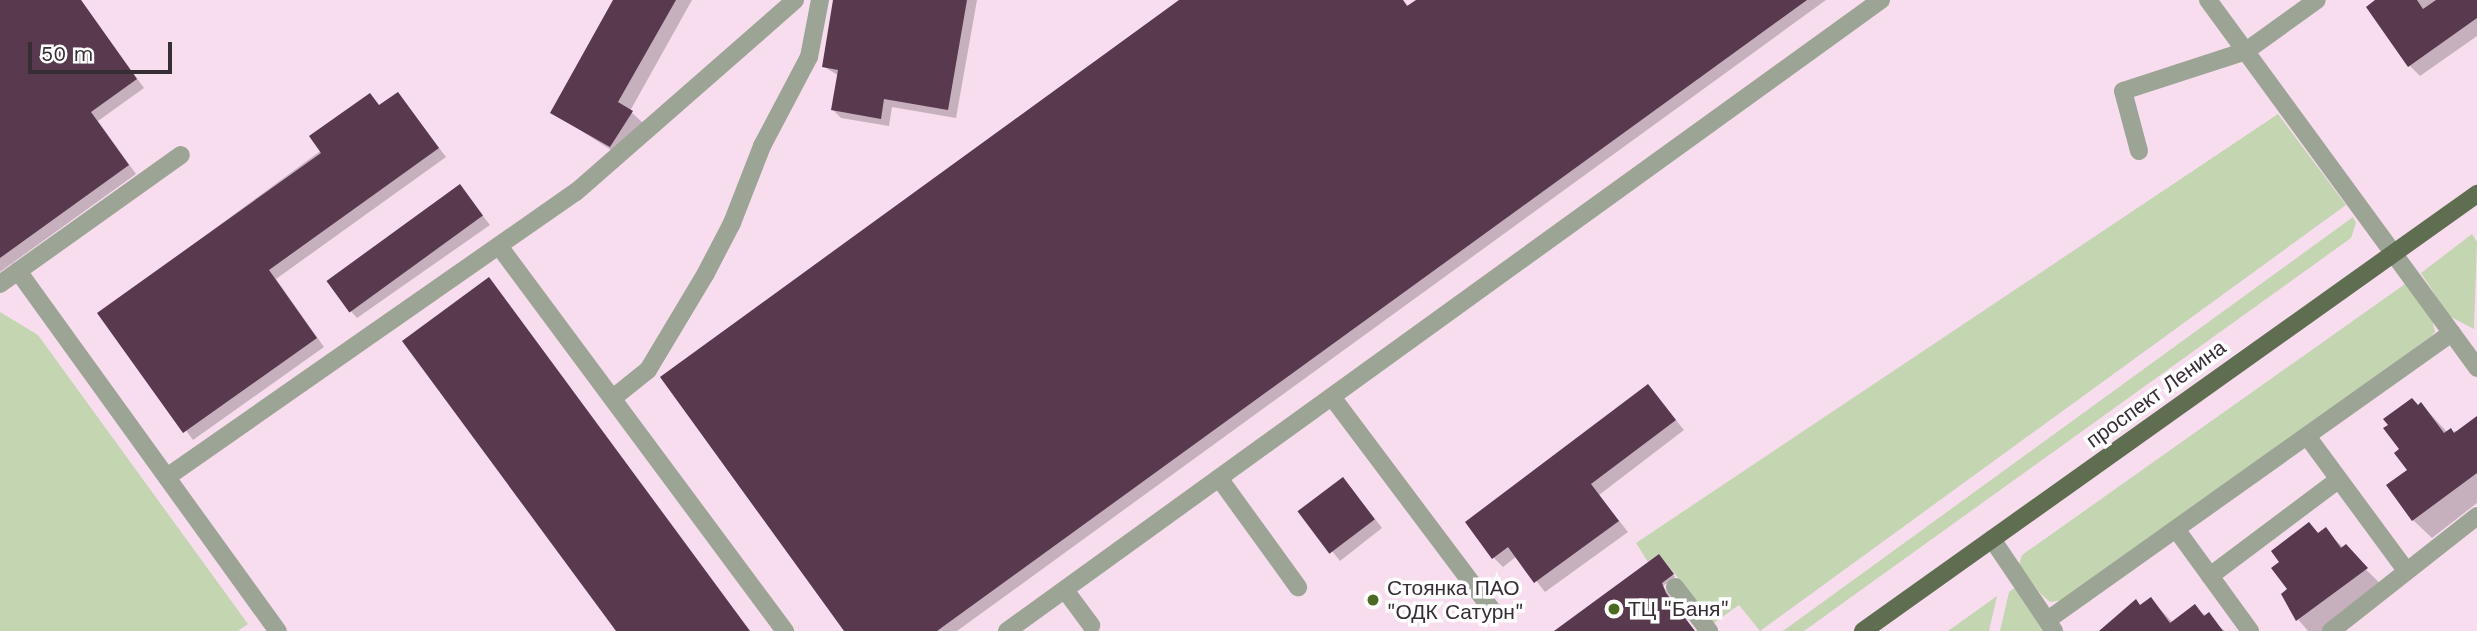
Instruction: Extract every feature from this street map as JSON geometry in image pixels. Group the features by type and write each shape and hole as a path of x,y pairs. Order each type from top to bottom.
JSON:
{"main road":[{"name":"проспект Ленина","path":"1863,631 2477,194"}],"lane":[{"path":"167,477 499,246 606,168 795,0"},
{"path":"613,398 648,370 706,273 732,223 762,146 808,57 820,0"},
{"path":"1011,630 1881,0"},
{"path":"2208,0 2452,333 2474,358"},
{"path":"2139,151 2123,91 2246,51 2317,0"},
{"path":"0,284 181,155"},
{"path":"499,246 785,631"},
{"path":"18,271 278,631"},
{"path":"1992,539 2051,625 2176,529 2452,333"},
{"path":"1332,397 1492,610"},
{"path":"2307,436 2405,569"},
{"path":"1219,478 1298,587"},
{"path":"2210,576 2338,480"},
{"path":"2331,631 2387,589 2405,569 2477,516"},
{"path":"2176,529 2250,631"},
{"path":"1675,587 1709,631"},
{"path":"1065,590 1091,625"}],"green space":[{"path":"2278,114 2346,205 1760,631 1739,605 1714,623 1659,554 1648,562 1636,543"},
{"path":"2353,217 2356,223 2351,238 1804,631 1783,631"},
{"path":"2472,234 2477,242 2474,329 2449,316 2421,273"},
{"path":"2405,284 2432,319 2435,332 2430,337 2063,600 2050,602 2040,593 2019,565 2022,555"},
{"path":"0,312 38,335 248,624 238,631 0,631"},
{"path":"2016,587 2047,631 2000,631 2009,592"},
{"path":"1997,596 1989,631 1948,631"}],"building":[{"path":"0,0 81,0 137,79 91,112 129,165 0,258"},
{"path":"613,0 676,0 618,102 633,111 610,147 550,113"},
{"path":"833,0 967,0 948,110 884,99 881,119 831,110 838,70 822,67"},
{"path":"1179,0 1403,0 1407,6 1416,0 1807,0 937,631 844,631 660,377"},
{"path":"2375,0 2417,0 2423,9 2436,0 2477,0 2477,18 2408,67 2366,7"},
{"path":"398,92 439,148 269,270 317,338 183,433 97,313 321,153 309,136 370,93 379,105"},
{"path":"460,184 483,216 349,313 327,281"},
{"path":"489,277 750,631 616,631 402,341"},
{"path":"1648,384 1676,420 1591,484 1619,521 1534,583 1508,547 1492,559 1465,522"},
{"path":"2412,398 2418,405 2421,402 2444,433 2451,428 2454,433 2477,416 2477,473 2412,521 2386,485 2407,470 2394,453 2399,449 2383,428 2388,425 2383,419"},
{"path":"1343,477 1375,519 1329,554 1297,511"},
{"path":"2309,522 2318,533 2326,527 2341,548 2346,544 2368,568 2296,621 2281,594 2287,589 2271,568 2279,562 2271,551"},
{"name":"ТЦ \"Баня\"","path":"1659,554 1674,574 1662,583 1666,593 1695,631 1554,631"},
{"path":"2151,597 2170,623 2195,604 2204,616 2209,612 2223,631 2099,631 2136,599 2140,605"}],"place":[{"name":"Стоянка ПАО \"ОДК Сатурн\"","path":"1373,600"},
{"name":"ТЦ \"Баня\"","path":"1614,609"}]}
